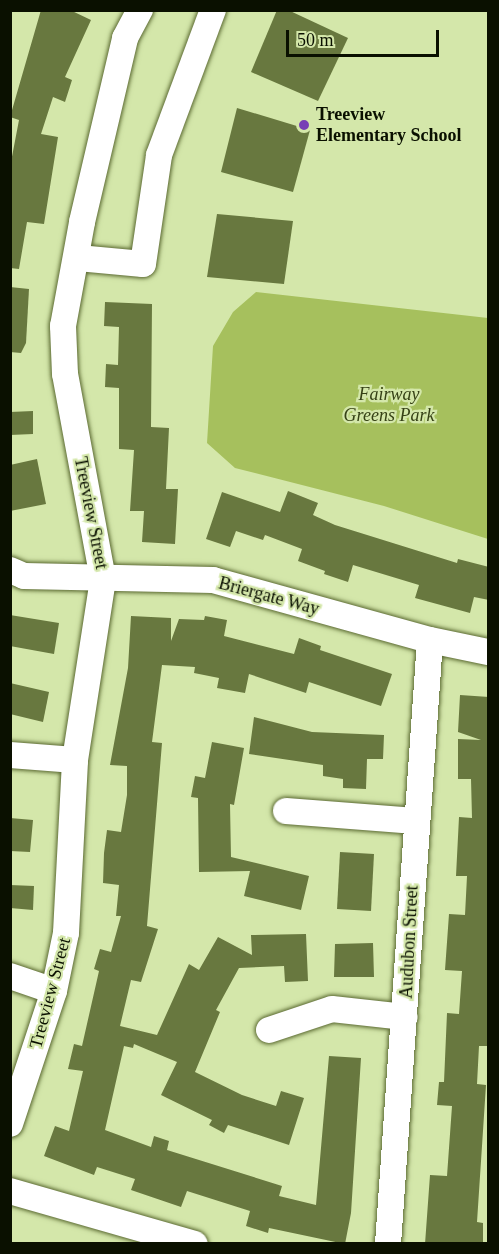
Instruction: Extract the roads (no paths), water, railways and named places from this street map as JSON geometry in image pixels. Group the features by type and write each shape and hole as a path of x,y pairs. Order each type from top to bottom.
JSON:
{"street":[{"name":"Treeview Street","path":"10,1124 54,991 66,933 75,760 103,579 65,374 63,326 125,38 140,10"},
{"path":"78,258 143,264 159,155 208,12"},
{"name":"Briergate Way","path":"10,570 24,576 213,580 430,640 489,652"},
{"name":"Audubon Street","path":"387,1244 405,1017 416,820 430,640"},
{"path":"10,755 75,760"},
{"path":"286,811 416,820"},
{"path":"10,976 54,991"},
{"path":"269,1030 332,1009 405,1017"},
{"path":"10,1191 195,1244"}],"place":[{"name":"Treeview Elementary School","path":"304,125"}],"park label":[{"name":"Fairway Greens Park","path":"389,405"}]}
